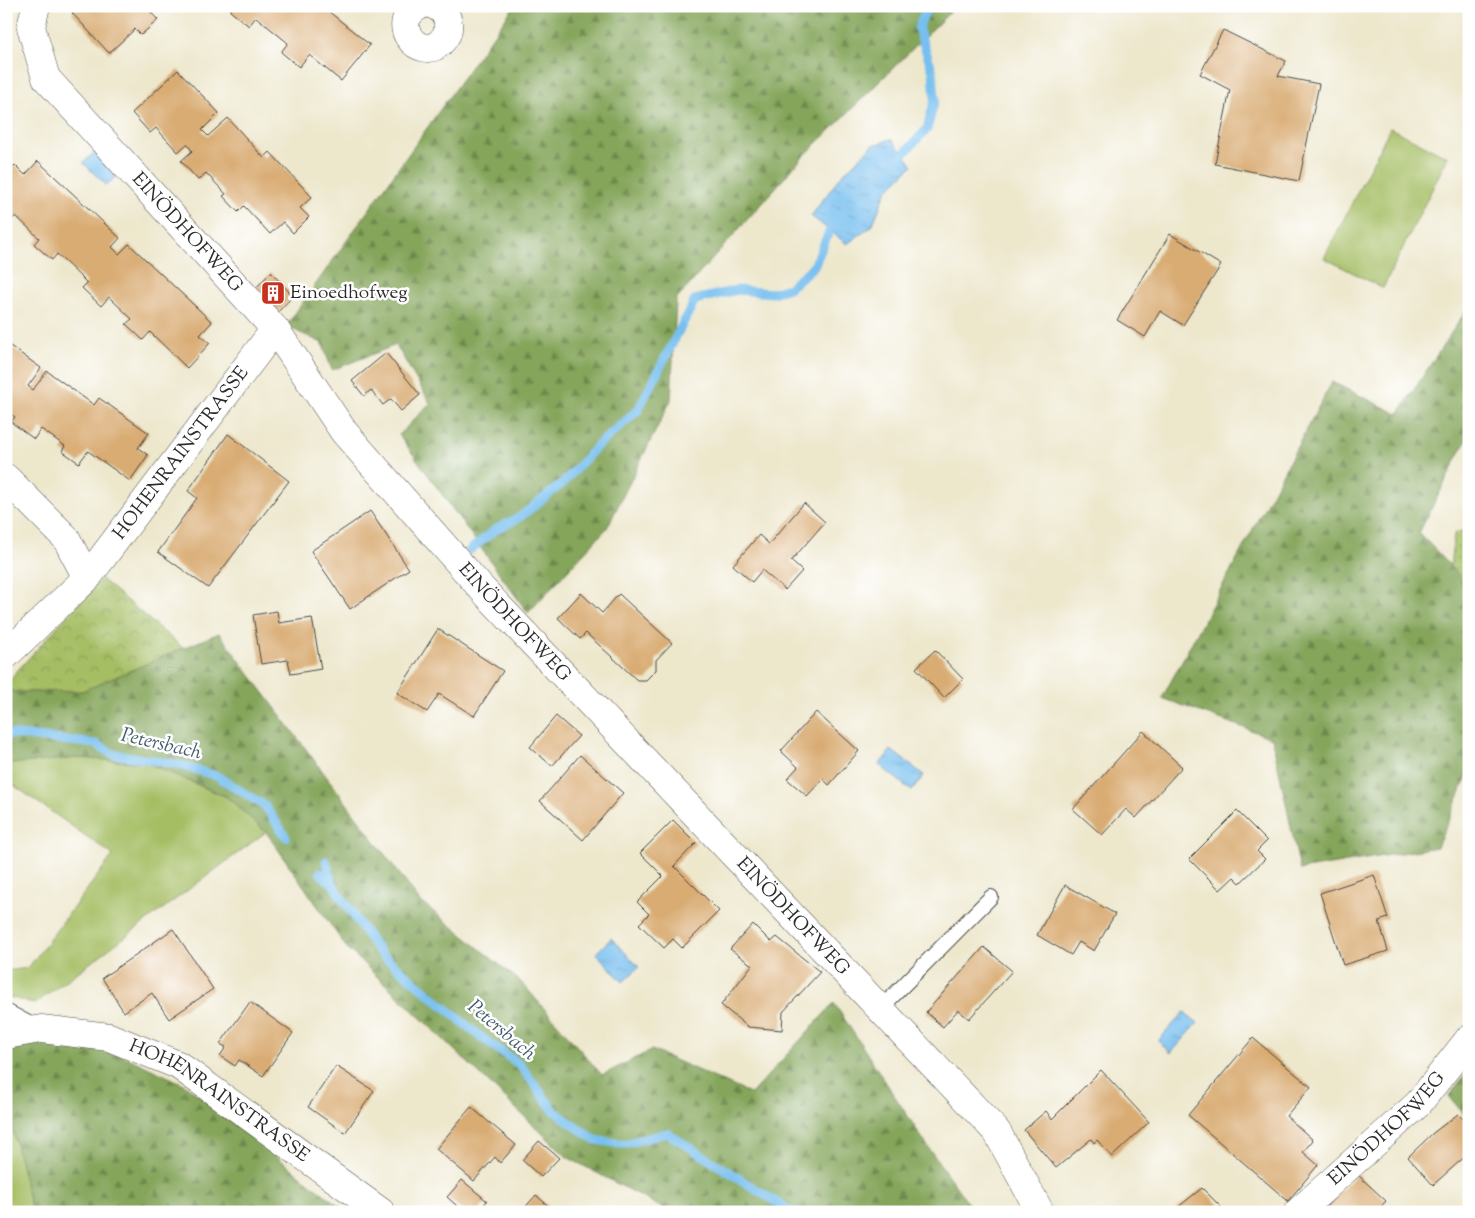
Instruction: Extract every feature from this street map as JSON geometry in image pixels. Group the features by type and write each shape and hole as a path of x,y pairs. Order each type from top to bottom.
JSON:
{"street":[{"name":"EINÖDHOFWEG","path":"36,6 32,27 46,78 275,329 344,432 482,589 997,1132 1040,1212"},
{"name":"HOHENRAINSTRASSE","path":"10,643 87,578 275,329"},
{"path":"6,478 66,538 87,578"},
{"name":"HOHENRAINSTRASSE","path":"6,1035 41,1029 109,1037 178,1065 381,1212"},
{"name":"EINÖDHOFWEG","path":"1298,1212 1418,1104 1469,1039"}],"lane":[{"path":"880,1009 991,897"},
{"name":"HOHENRAINSTRASSE","path":"6,1011 41,1029"}],"green space":[{"path":"514,6 956,6 801,159 676,300 671,400 607,528 528,613 399,435 430,403 396,345 332,370 322,343 286,326"},
{"path":"1390,128 1448,157 1383,288 1324,258"},
{"path":"1469,306 1469,435 1419,533 1469,585 1469,772 1437,847 1300,870 1272,738 1162,698 1332,382 1398,414"},
{"path":"1469,528 1469,585 1450,566 1454,534"},
{"path":"101,579 183,648 82,691 13,692 6,683"},
{"path":"219,633 419,900 521,982 602,1075 652,1050 751,1094 834,1003 928,1147 974,1212 670,1212 567,1157 346,947 266,832 227,797 147,763 78,758 6,764 6,683 13,692 82,691"},
{"path":"78,758 147,763 227,797 266,832 35,1004 6,996 6,971 28,968 113,855 6,780 6,764"},
{"path":"44,1038 104,1047 184,1084 347,1212 32,1212 6,1102 6,1045"},
{"path":"1469,1069 1469,1121 1449,1096"},
{"path":"6,1102 32,1212 6,1212"}],"water":[{"path":"891,139 913,165 887,190 872,226 847,244 811,216 840,177 873,145"},
{"path":"98,149 120,172 107,186 83,163"},
{"path":"891,750 924,775 912,791 879,765"},
{"path":"611,938 639,967 623,982 596,953"},
{"path":"1184,1012 1198,1023 1171,1053 1158,1041"}],"building":[{"path":"79,6 145,6 158,20 141,35 135,29 109,53 72,13"},
{"path":"234,6 312,6 318,11 322,6 370,45 341,81 309,55 299,67 281,52 288,43 256,17 249,26 230,11"},
{"path":"1223,30 1286,61 1278,76 1319,84 1299,181 1215,164 1230,90 1200,74"},
{"path":"178,70 219,113 202,130 208,136 228,118 264,158 270,152 312,197 300,208 309,217 293,233 283,222 270,234 244,206 238,212 223,196 226,194 206,173 198,180 181,161 192,151 187,144 178,152 156,128 150,133 132,113"},
{"path":"38,161 120,238 112,247 119,254 129,244 212,322 200,335 210,343 187,368 150,332 143,340 126,324 132,319 109,297 101,306 82,288 87,283 57,254 52,260 34,244 39,238 16,216 11,220 6,216 6,175 15,165 25,175"},
{"path":"1170,234 1221,265 1183,325 1160,311 1145,337 1117,320"},
{"name":"Einoedhofweg","path":"271,272 293,296 276,314 254,290"},
{"path":"6,343 41,368 28,386 33,390 47,371 94,405 99,398 149,433 138,448 148,455 130,481 88,451 79,463 62,451 65,446 41,429 34,439 11,422 15,417 6,411"},
{"path":"386,353 420,395 401,411 391,399 383,405 371,390 364,396 352,381"},
{"path":"228,434 289,481 208,588 158,552 197,498 188,491"},
{"path":"804,503 825,522 791,561 802,571 785,590 762,570 752,582 733,565 759,535 769,544"},
{"path":"370,511 409,569 350,609 311,551"},
{"path":"581,593 602,613 619,594 672,643 656,660 656,670 646,680 637,680 586,633 580,639 558,618"},
{"path":"277,611 279,623 312,618 321,669 291,674 288,660 261,664 253,615"},
{"path":"438,629 503,671 474,716 439,694 427,712 397,693"},
{"path":"935,650 963,679 944,698 916,668"},
{"path":"816,712 859,751 829,785 823,779 807,796 787,779 798,767 781,751"},
{"path":"556,716 579,736 552,766 530,747"},
{"path":"1143,731 1182,767 1136,818 1126,809 1102,835 1073,809"},
{"path":"580,755 623,793 583,840 540,801"},
{"path":"1237,811 1267,841 1257,851 1265,859 1240,883 1234,877 1220,890 1189,859"},
{"path":"673,820 696,843 674,866 719,911 682,948 673,939 664,948 639,924 649,914 637,902 663,876 640,853"},
{"path":"1374,875 1388,918 1379,921 1388,951 1343,965 1320,893"},
{"path":"1065,885 1115,914 1094,951 1079,942 1071,955 1037,935"},
{"path":"753,924 771,942 777,937 820,972 783,1012 782,1030 748,1027 721,1005 752,965 730,949"},
{"path":"173,929 213,989 169,1019 152,993 124,1012 102,978"},
{"path":"984,947 1012,971 969,1019 958,1010 943,1027 926,1012"},
{"path":"250,1002 293,1033 263,1076 239,1060 235,1066 220,1056 226,1047 220,1044"},
{"path":"1253,1038 1311,1087 1286,1116 1313,1140 1303,1152 1318,1165 1288,1201 1188,1115"},
{"path":"336,1066 374,1091 345,1133 308,1107"},
{"path":"1101,1070 1149,1122 1112,1157 1097,1140 1094,1143 1091,1139 1056,1168 1024,1130 1046,1111 1052,1119"},
{"path":"471,1107 516,1145 500,1163 495,1157 474,1181 436,1149"},
{"path":"1458,1114 1469,1125 1469,1153 1433,1185 1408,1157 1433,1133"},
{"path":"539,1141 559,1158 541,1177 522,1160"},
{"path":"1357,1174 1386,1201 1376,1212 1321,1212"},
{"path":"462,1180 487,1201 478,1212 464,1212 447,1197"},
{"path":"1202,1188 1226,1212 1172,1212"},
{"path":"536,1195 555,1212 521,1212"}],"waterway":[{"path":"895,163 927,129 935,99 933,72 918,28 928,6"},
{"path":"470,550 495,530 520,517 563,483 597,446 638,410 695,300 737,290 772,293 789,288 814,266 830,230 837,222"},
{"name":"Petersbach","path":"6,736 11,734 96,744 113,754 176,764 217,776 265,806 286,837"},
{"path":"326,861 332,883"},
{"name":"Petersbach","path":"320,873 332,883 381,954 477,1034 520,1065 554,1111 595,1140 624,1144 667,1133 792,1212"}],"place":[{"name":"Einoedhofweg","path":"273,293"}]}
